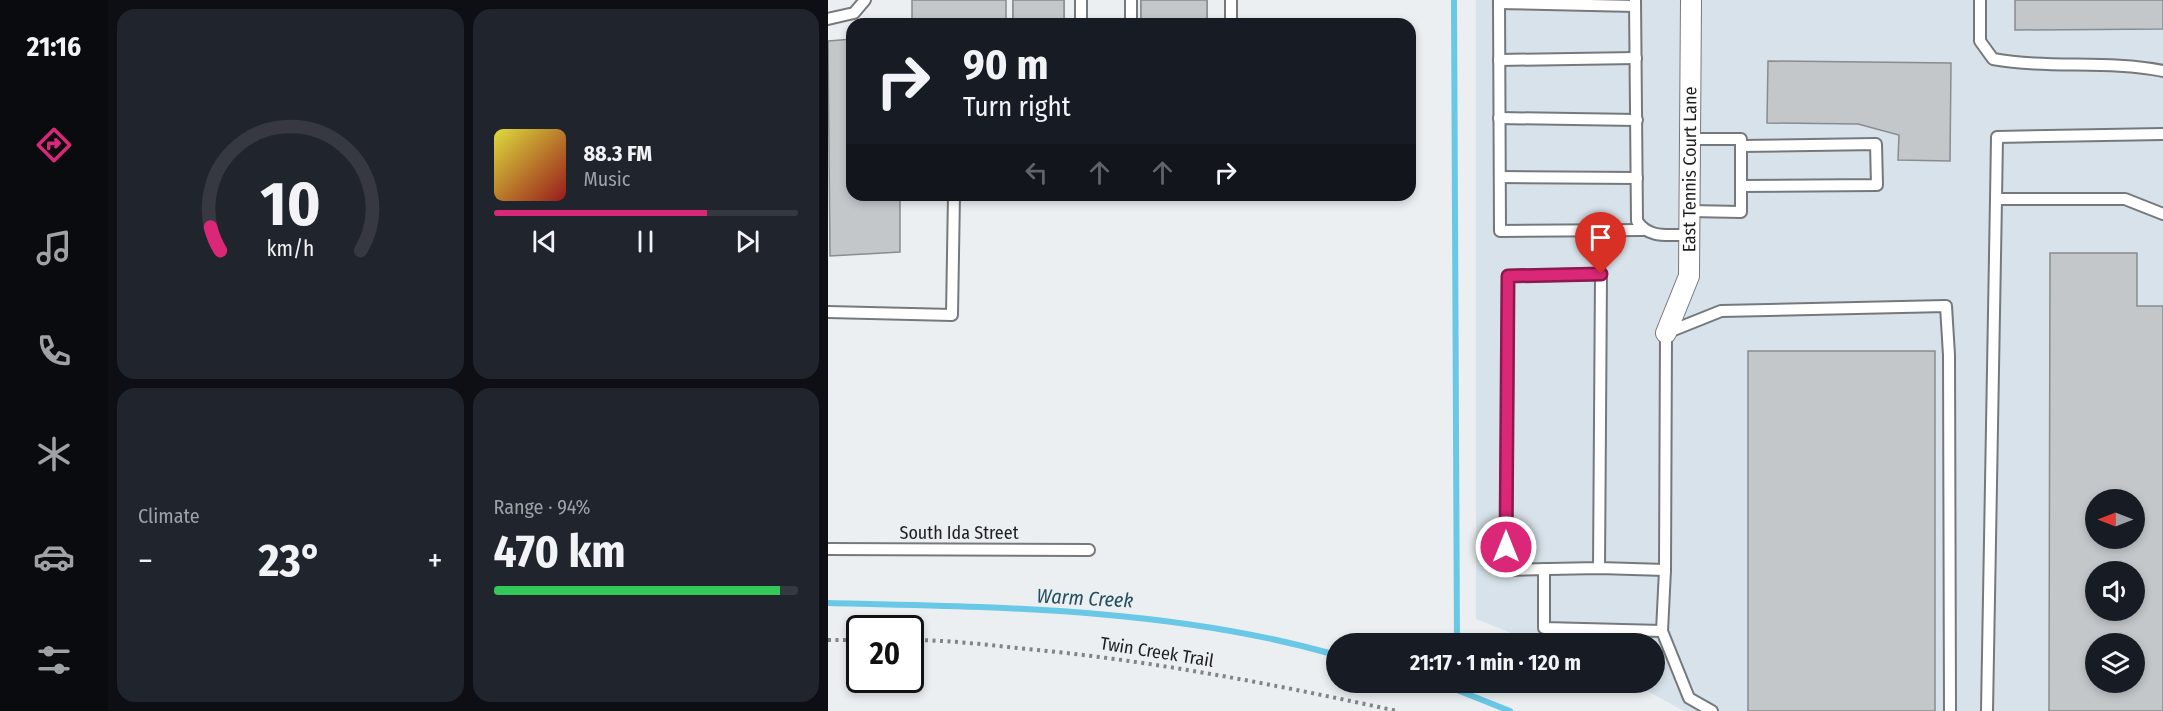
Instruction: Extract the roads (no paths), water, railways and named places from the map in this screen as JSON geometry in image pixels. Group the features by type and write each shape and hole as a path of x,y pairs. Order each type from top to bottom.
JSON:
{"street":[{"name":"East Tennis Court Lane","path":"1666,333 1689,276 1691,0"}],"lane":[{"path":"828,19 854,13 865,0"},
{"path":"1081,0 1081,18"},
{"path":"1131,0 1131,18"},
{"path":"1231,0 1231,18"},
{"path":"1980,0 1980,41 1993,59 2020,64 2139,66 2163,71"},
{"path":"1643,230 1500,231 1499,2 1635,3 1636,221 1649,234 1690,235"},
{"path":"1499,60 1636,58"},
{"path":"1499,118 1636,120"},
{"path":"1987,711 1997,136 2163,134"},
{"path":"1690,139 1741,139 1741,212 1690,211"},
{"path":"1741,146 1876,144 1877,184 1741,186"},
{"path":"1500,177 1636,178"},
{"path":"1996,199 2125,200 2163,214"},
{"path":"828,312 952,315 954,201"},
{"path":"1599,568 1601,274 1508,276 1506,570 1599,568 1665,570"},
{"path":"1712,711 1689,698 1662,631 1665,570 1666,333 1721,311 1946,306 1950,355 1950,711"},
{"name":"South Ida Street","path":"828,549 1089,550"},
{"path":"1544,569 1544,628 1662,631"}],"waterway":[{"path":"1454,0 1457,633"},
{"name":"Warm Creek","path":"828,603 1020,609 1148,619 1274,639 1326,652"},
{"name":"Warm Creek","path":"1465,693 1510,711"}]}
